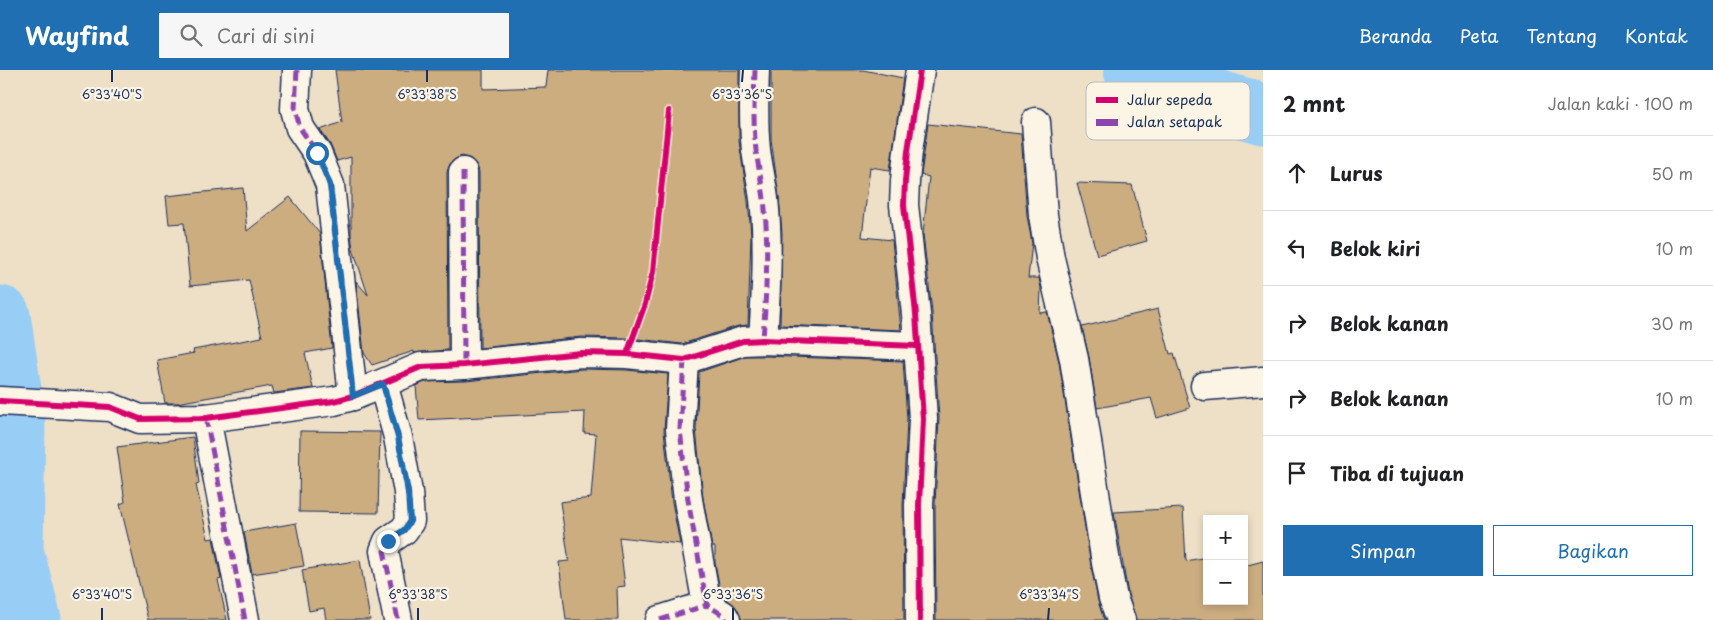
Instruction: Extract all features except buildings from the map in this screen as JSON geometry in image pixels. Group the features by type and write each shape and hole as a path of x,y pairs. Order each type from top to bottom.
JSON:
{"street":[{"path":"297,70 294,109 300,128 317,153 330,185 353,396"},
{"path":"755,70 756,150 764,199 767,278 763,340"},
{"path":"920,70 908,151 904,205 916,314 923,419 920,505 920,620"},
{"path":"1036,122 1040,187 1049,250 1074,359 1108,572 1113,598 1121,620"},
{"path":"463,172 464,365"},
{"path":"0,401 110,407 140,419 206,418 334,401 353,396 421,367 464,365 581,353 628,354 684,360 743,341 763,340 917,346"},
{"path":"660,620 716,612 688,500 680,429 684,360"},
{"path":"1205,386 1263,381"},
{"path":"383,384 398,437 408,492 410,521 404,530 388,541 384,551 398,620"},
{"path":"206,418 245,620"}],"waterway":[{"path":"1134,70 1140,77 1157,82"},
{"path":"1250,110 1263,114"},
{"path":"0,316 15,417 13,551 31,620"}],"marked path":[{"path":"297,70 295,109 300,128 317,153 330,185 353,396"},
{"path":"755,70 755,140 764,199 767,252 763,340"},
{"path":"463,172 464,365"},
{"path":"684,360 680,429 688,500 707,605 723,615 726,620"},
{"path":"383,384 398,437 408,492 410,521 404,530 388,541 384,551 398,620"},
{"path":"206,418 245,620"},
{"path":"660,620 707,605"}],"cycle path":[{"path":"920,70 908,151 904,205 916,314 923,419 919,505 920,620"},
{"path":"627,354 645,304 653,272 669,111"},
{"path":"0,401 110,407 140,419 206,418 334,401 353,396 421,367 464,365 581,353 627,354 684,360 743,341 763,340 917,346"}],"route":[{"path":"317,153 330,185 353,396 383,384 398,437 408,492 410,521 404,530 388,541"}]}
